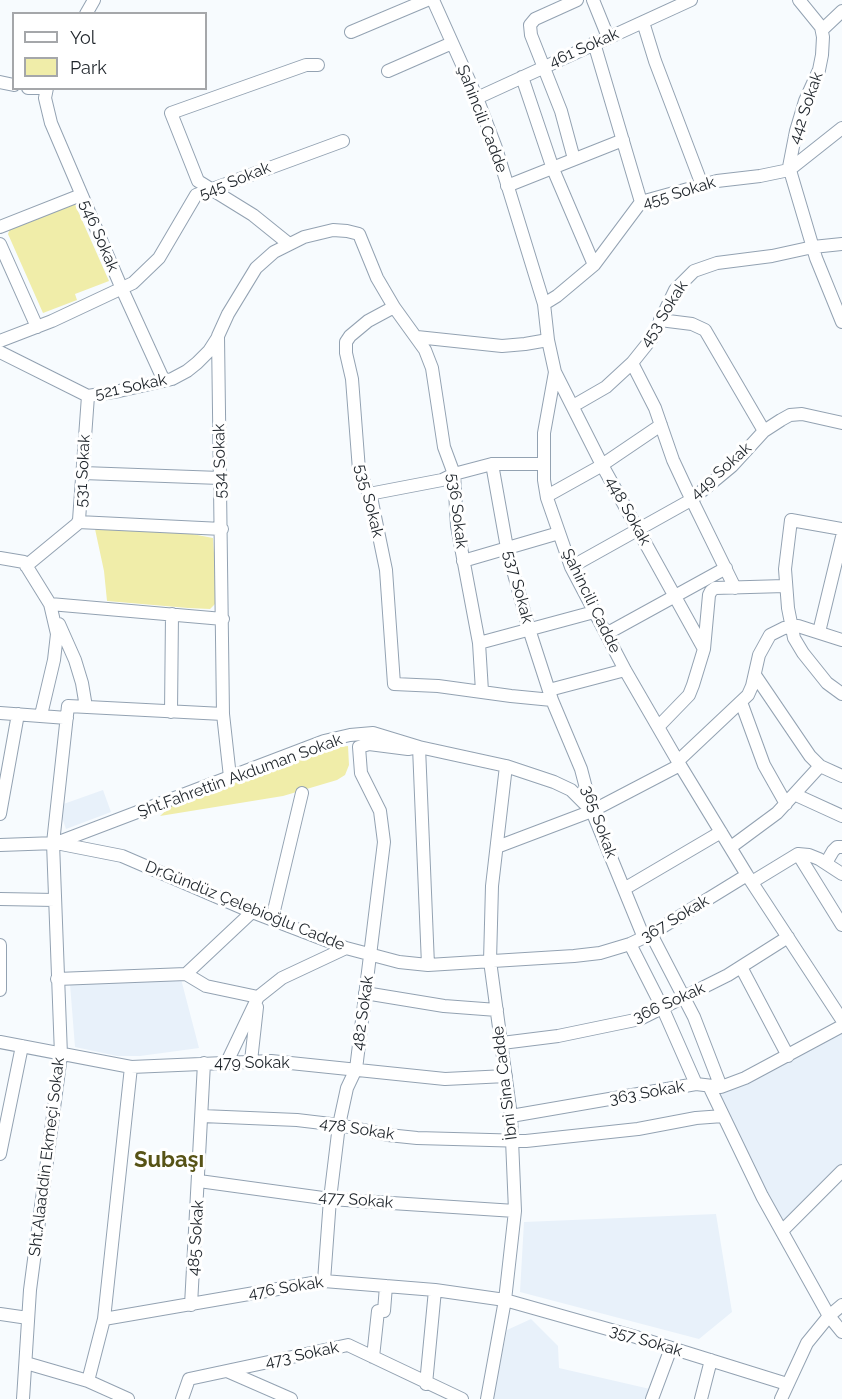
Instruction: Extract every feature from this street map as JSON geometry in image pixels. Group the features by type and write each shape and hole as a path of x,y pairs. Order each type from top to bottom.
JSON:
{"street":[{"path":"351,32 427,0"},
{"name":"Şahincili Cadde","path":"433,0 477,98 544,304 548,340 555,372 544,433 543,464 547,496 571,567 624,670 679,763 842,1020"},
{"path":"574,159 561,111 531,35 530,25 535,19 577,0"},
{"path":"593,0 608,37"},
{"name":"461 Sokak","path":"477,98 691,0"},
{"path":"799,0 822,30 842,11"},
{"path":"643,22 655,61 702,185"},
{"name":"442 Sokak","path":"822,30 822,55 819,70 805,101 796,130 789,158 789,170 813,247 842,322"},
{"path":"388,71 452,42"},
{"path":"594,44 641,202"},
{"path":"289,244 253,215 198,181 171,113 306,65 318,65"},
{"path":"522,77 552,168 594,265"},
{"name":"546 Sokak","path":"47,90 45,98 48,113 81,195 164,381"},
{"name":"455 Sokak","path":"544,304 594,265 641,202 702,185 789,170 842,128"},
{"path":"507,186 623,140"},
{"name":"545 Sokak","path":"0,341 37,327 133,283 159,258 196,195 344,141"},
{"path":"0,226 81,195"},
{"name":"534 Sokak","path":"230,777 223,714 218,336 228,314 256,268 274,252 304,237 333,230 359,234"},
{"name":"536 Sokak","path":"359,234 377,278 394,307 425,350 432,368 444,447 454,474 463,561 479,643 482,691"},
{"path":"0,244 37,327"},
{"name":"453 Sokak","path":"573,406 606,387 632,363 652,338 675,290 694,271 717,263 842,244"},
{"path":"0,269 14,278"},
{"name":"535 Sokak","path":"394,307 368,321 346,342 352,379 359,470 369,494 386,570 394,684 482,691"},
{"path":"660,320 692,324 705,330 764,431"},
{"name":"521 Sokak","path":"0,352 88,396 119,392 172,379 192,367 209,351 218,336"},
{"path":"417,337 502,346 548,340"},
{"path":"632,363 651,400 673,460 691,500 735,588"},
{"name":"448 Sokak","path":"555,372 602,465 704,649"},
{"name":"531 Sokak","path":"26,566 78,522 81,515 88,396"},
{"name":"449 Sokak","path":"571,567 691,500 732,466 764,431 790,415 802,414 842,423"},
{"path":"547,496 602,465 661,425"},
{"path":"369,494 442,480 454,474 492,464 543,464"},
{"name":"537 Sokak","path":"492,464 507,548 552,699"},
{"path":"83,473 220,478"},
{"path":"842,529 791,520 786,551 785,586 794,638 827,683 842,694"},
{"path":"78,522 222,529"},
{"path":"463,561 559,533"},
{"path":"819,632 842,537"},
{"path":"0,558 24,562 50,604 75,660 86,707"},
{"path":"606,634 675,595 723,563"},
{"path":"658,727 688,694 697,676 704,649 709,595 715,588 785,586"},
{"path":"50,604 223,619"},
{"path":"41,715 54,660 57,634 50,604"},
{"path":"479,643 594,612"},
{"path":"171,712 172,614"},
{"path":"497,848 592,811 679,763 751,690 762,648 770,635 784,628 805,627 842,640"},
{"path":"482,691 552,699 624,670"},
{"path":"755,675 810,756 820,766 842,776"},
{"name":"365 Sokak","path":"552,699 580,770 592,811 624,889 694,1017 723,1116 782,1231 829,1316 842,1332"},
{"path":"741,702 759,755 786,804"},
{"path":"0,713 41,715 86,707 223,714"},
{"name":"Sht.Alaaddin Ekmeçi Sokak","path":"23,1399 30,1290 61,1055 57,979 55,843 68,712"},
{"path":"0,814 18,714"},
{"name":"Şht.Fahrettin Akduman Sokak","path":"55,843 324,741 350,735 383,735 419,747 506,766 571,790 592,811"},
{"name":"482 Sokak","path":"324,1281 330,1199 339,1125 347,1088 356,1069 384,842 380,811 361,773 359,747 369,744 408,749 419,747"},
{"path":"419,747 428,964"},
{"name":"İbni Sina Cadde","path":"487,1399 505,1300 514,1211 511,1116 490,961 490,908 506,766"},
{"path":"731,847 786,804 820,766"},
{"path":"272,920 302,793"},
{"path":"795,795 842,816"},
{"path":"624,889 722,832"},
{"name":"Dr.Gündüz Çelebioğlu Cadde","path":"0,845 55,843 122,856 252,912 371,956 399,962 428,964 490,961"},
{"path":"826,863 833,851 837,847 842,847"},
{"path":"798,854 808,855 826,863 842,874"},
{"path":"798,854 842,925"},
{"name":"367 Sokak","path":"490,961 574,956 630,944 798,854"},
{"path":"0,899 55,900"},
{"path":"186,974 252,912"},
{"name":"366 Sokak","path":"502,1042 558,1036 640,1020 741,967 788,937"},
{"path":"630,944 663,1009 696,1084"},
{"path":"0,945 0,990"},
{"path":"227,1062 258,997 282,978 346,948"},
{"path":"741,967 788,1056"},
{"path":"57,979 186,974 206,986 258,997"},
{"path":"365,993 444,1006 497,1010"},
{"path":"251,1061 258,997"},
{"path":"715,1087 745,1078 842,1026"},
{"name":"479 Sokak","path":"0,1042 131,1067 271,1061 445,1079 506,1076"},
{"path":"0,1154 22,1046"},
{"name":"485 Sokak","path":"191,1305 204,1063"},
{"path":"88,1381 104,1319 131,1067"},
{"name":"363 Sokak","path":"511,1116 696,1084 715,1087"},
{"name":"478 Sokak","path":"202,1116 297,1120 398,1136 513,1141 576,1136 723,1116"},
{"path":"782,1231 840,1176"},
{"name":"477 Sokak","path":"199,1181 330,1199 514,1211"},
{"name":"476 Sokak","path":"104,1319 324,1281 435,1290 505,1300"},
{"path":"373,1357 378,1311 384,1311 386,1286"},
{"path":"426,1384 435,1290"},
{"name":"357 Sokak","path":"505,1300 787,1384"},
{"path":"781,1399 807,1343 829,1316 842,1305"},
{"path":"0,1314 28,1318"},
{"name":"473 Sokak","path":"182,1399 189,1379 348,1345 426,1384 462,1399"},
{"path":"652,1399 671,1348"},
{"path":"701,1399 711,1360"},
{"path":"26,1363 88,1381 128,1399"},
{"path":"227,1371 291,1399"}],"shaded area":[{"path":"103,790 111,812 66,829 58,806"},
{"path":"181,979 199,1048 140,1056 117,1056 75,1047 70,984"},
{"path":"842,1026 842,1170 782,1231 715,1099 721,1087"},
{"path":"716,1214 732,1312 699,1339 520,1292 524,1222"},
{"path":"531,1319 558,1346 559,1368 650,1389 648,1399 493,1399 507,1330"}],"green space":[{"path":"74,202 109,281 75,294 77,300 43,313 8,234 11,226"},
{"path":"95,529 187,533 213,538 217,599 215,604 210,609 107,601 104,571"},
{"path":"348,746 349,765 345,775 337,780 283,796 160,816 172,805 294,759 323,749"}],"district":[{"name":"Subaşı","path":"169,1160"}]}
